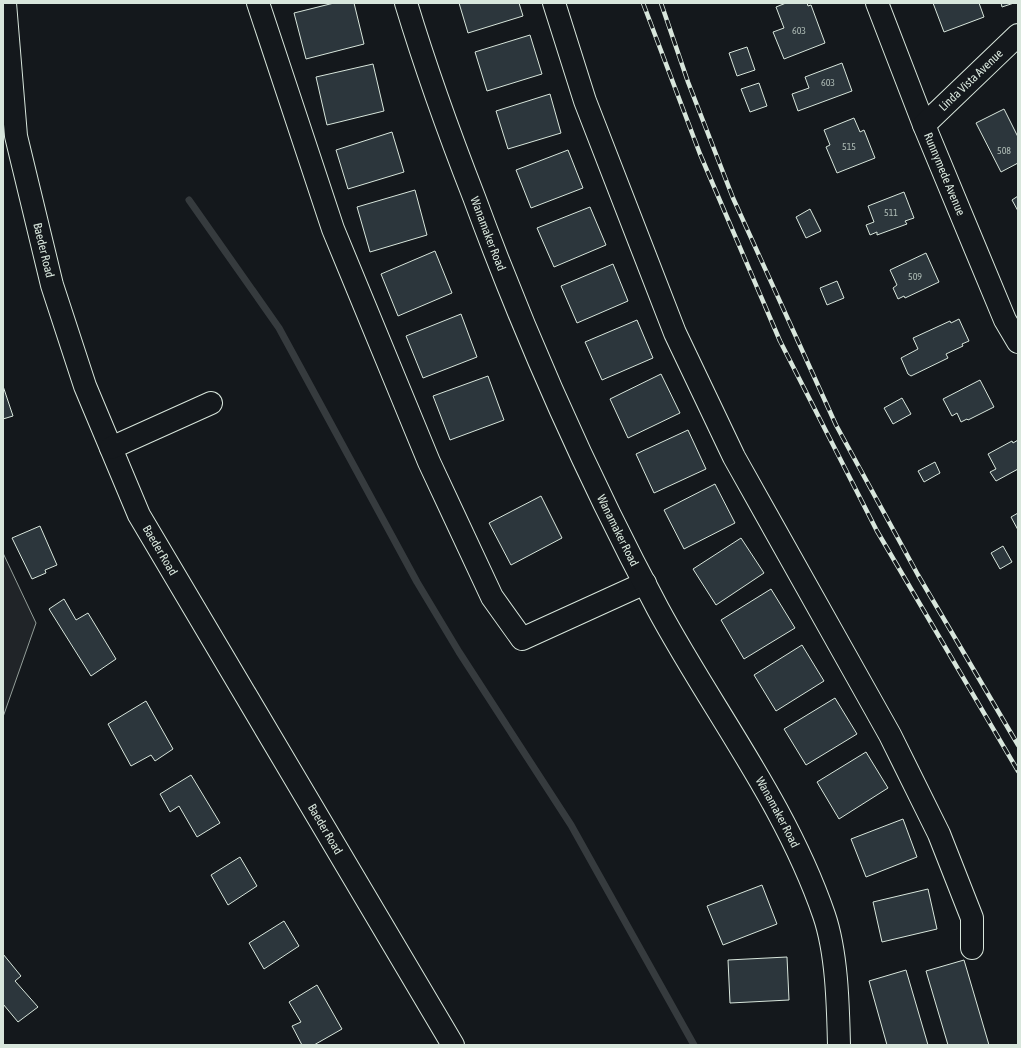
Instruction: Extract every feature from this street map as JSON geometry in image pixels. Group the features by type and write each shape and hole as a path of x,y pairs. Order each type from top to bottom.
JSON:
{"street":[{"name":"Baeder Road","path":"5,3 16,136 52,285 84,386 139,515 453,1045"},
{"path":"258,3 334,229 429,462 492,597 522,639 645,584"},
{"name":"Wanamaker Road","path":"406,3 423,60 510,293 568,429 658,610 788,828 825,917 835,970 839,1045"},
{"path":"554,3 585,101 675,333 734,457 890,734 939,834 972,918 972,948"},
{"name":"Runnymede Avenue","path":"877,3 924,126 1005,320 1018,342"},
{"name":"Linda Vista Avenue","path":"924,126 1018,35"},
{"path":"111,448 211,403"}],"shaded area":[{"path":"3,553 36,623 3,717"}],"building":[{"path":"334,3 354,3 364,44 306,59 294,13"},
{"path":"459,3 519,3 523,16 468,33"},
{"path":"786,3 807,3 808,6 811,5 825,43 784,59 773,32 784,28 776,7"},
{"path":"933,3 979,3 984,17 944,32"},
{"path":"1001,3 1014,3 1002,7"},
{"path":"530,35 542,74 487,91 475,52"},
{"path":"747,47 755,70 737,76 729,53"},
{"path":"842,63 852,91 798,111 792,94 809,88 805,77"},
{"path":"373,64 384,111 327,125 316,77"},
{"path":"759,83 767,106 750,112 741,89"},
{"path":"550,94 561,133 508,149 496,111"},
{"path":"1004,109 1018,137 1018,163 1001,172 976,123"},
{"path":"854,118 860,132 864,130 875,158 837,173 826,147 830,145 824,130"},
{"path":"392,132 404,172 348,189 336,150"},
{"path":"568,150 583,188 531,208 516,170"},
{"path":"415,190 427,235 370,252 357,207"},
{"path":"904,192 914,218 905,221 907,224 877,235 877,232 870,235 866,225 874,222 868,206"},
{"path":"1018,196 1018,211 1012,200"},
{"path":"590,207 606,245 554,267 537,228"},
{"path":"810,209 821,231 806,238 796,217"},
{"path":"435,251 452,293 398,316 381,274"},
{"path":"926,253 939,282 905,298 904,296 898,299 893,288 897,285 890,270"},
{"path":"613,264 628,301 577,323 561,286"},
{"path":"837,281 844,298 827,305 820,288"},
{"path":"461,314 477,357 423,378 406,336"},
{"path":"959,319 969,341 962,344 963,346 946,354 948,358 911,376 908,374 901,358 918,349 913,338 950,321 951,323"},
{"path":"637,320 653,358 602,380 585,342"},
{"path":"661,374 680,413 628,438 610,399"},
{"path":"488,376 504,420 450,440 433,396"},
{"path":"980,380 994,407 961,422 957,413 952,416 943,399"},
{"path":"3,386 13,416 3,419"},
{"path":"902,398 911,414 893,424 884,408"},
{"path":"688,430 706,469 654,493 636,454"},
{"path":"1018,440 1018,469 996,481 990,472 996,469 988,454 1012,441 1013,443"},
{"path":"935,462 940,473 924,482 918,471"},
{"path":"715,484 735,523 684,549 664,510"},
{"path":"541,496 562,538 511,565 489,523"},
{"path":"1018,513 1018,530 1011,517"},
{"path":"40,526 57,565 45,570 46,573 32,579 12,538"},
{"path":"741,538 764,573 716,605 693,569"},
{"path":"1003,546 1012,562 1000,569 991,553"},
{"path":"771,589 795,628 744,659 721,620"},
{"path":"64,599 76,620 88,613 116,659 91,676 49,609"},
{"path":"802,645 824,681 776,711 754,675"},
{"path":"835,698 857,734 806,765 784,729"},
{"path":"146,701 173,749 155,761 151,755 131,766 108,724"},
{"path":"866,752 888,788 839,819 817,782"},
{"path":"191,775 220,823 197,837 179,806 170,812 160,794"},
{"path":"903,819 917,857 866,877 851,839"},
{"path":"240,857 257,886 228,905 211,875"},
{"path":"762,885 777,924 723,945 707,906"},
{"path":"928,889 937,929 882,942 873,902"},
{"path":"284,921 299,946 264,969 249,943"},
{"path":"3,954 21,976 15,981 38,1007 18,1022 3,1004"},
{"path":"787,957 789,1000 730,1003 728,960"},
{"path":"964,960 989,1045 948,1045 926,971"},
{"path":"906,970 928,1045 887,1045 869,981"},
{"path":"317,985 342,1029 314,1045 302,1045 292,1026 301,1022 289,1002"}],"waterway":[{"path":"189,200 279,328 417,582 459,652 571,825 694,1045"}],"railway":[{"path":"643,3 700,154 780,341 877,531 1018,771"},
{"path":"661,3 688,82 733,198 836,425 918,575 1018,745"}]}
